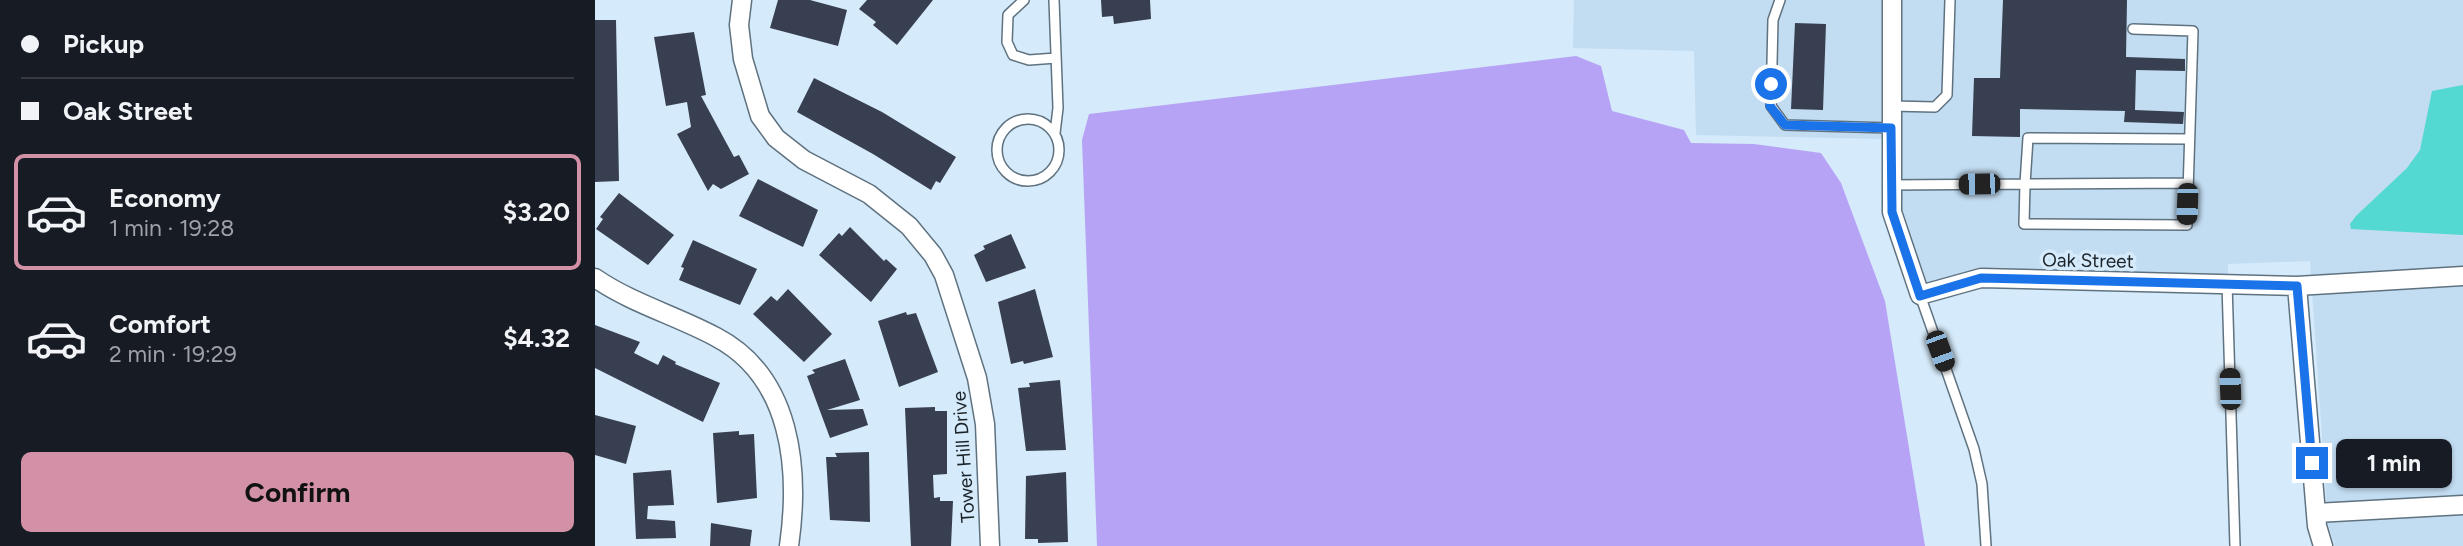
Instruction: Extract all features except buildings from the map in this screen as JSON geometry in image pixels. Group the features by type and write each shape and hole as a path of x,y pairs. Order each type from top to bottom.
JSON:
{"street":[{"name":"Tower Hill Drive","path":"742,0 739,25 746,70 760,116 776,138 804,160 869,194 909,226 933,255 944,275 977,378 985,424 990,546"},
{"path":"1892,0 1891,185 1897,233 1920,296"},
{"name":"Oak Street","path":"1920,296 1981,278 2297,286 2463,276"},
{"path":"595,278 732,346 753,364 767,382 781,409 788,442 792,519 789,546"},
{"path":"2297,286 2316,513 2323,546"},
{"path":"2316,513 2463,505"}],"lane":[{"path":"1024,0 1008,15 1007,41 1013,55 1029,60 1056,58"},
{"path":"1054,0 1058,108 1055,133 1060,154 1050,173 1041,179 1020,180 1003,168 998,159 998,139 1010,124 1020,119 1039,120 1055,133"},
{"path":"1780,0 1773,20 1770,106 1785,125 1891,128"},
{"path":"1891,106 1935,107 1947,95 1950,0"},
{"path":"2133,29 2193,31 2187,225 2024,225 2028,138 2189,139"},
{"path":"1891,185 2188,183"},
{"path":"2227,284 2235,546"},
{"path":"1920,296 1974,449 1982,484 1986,546"}],"shaded area":[{"path":"1574,0 1887,0 1886,139 1696,135 1694,51 1573,48"},
{"path":"1901,0 2463,0 2463,546 2335,546 2328,524 2310,261 2228,264 2228,275 1983,269 1924,286 1901,211"},
{"path":"1576,56 1601,66 1612,111 1684,130 1691,143 1754,144 1821,153 1841,183 1885,301 1925,546 1097,546 1082,140 1089,114"},
{"path":"2463,85 2463,235 2351,229 2350,224 2356,216 2407,168 2420,150 2432,91"}],"route":[{"path":"1771,84 1770,106 1785,125 1891,128 1892,212 1920,296 1963,281 1981,278 2297,286 2312,463"}]}
